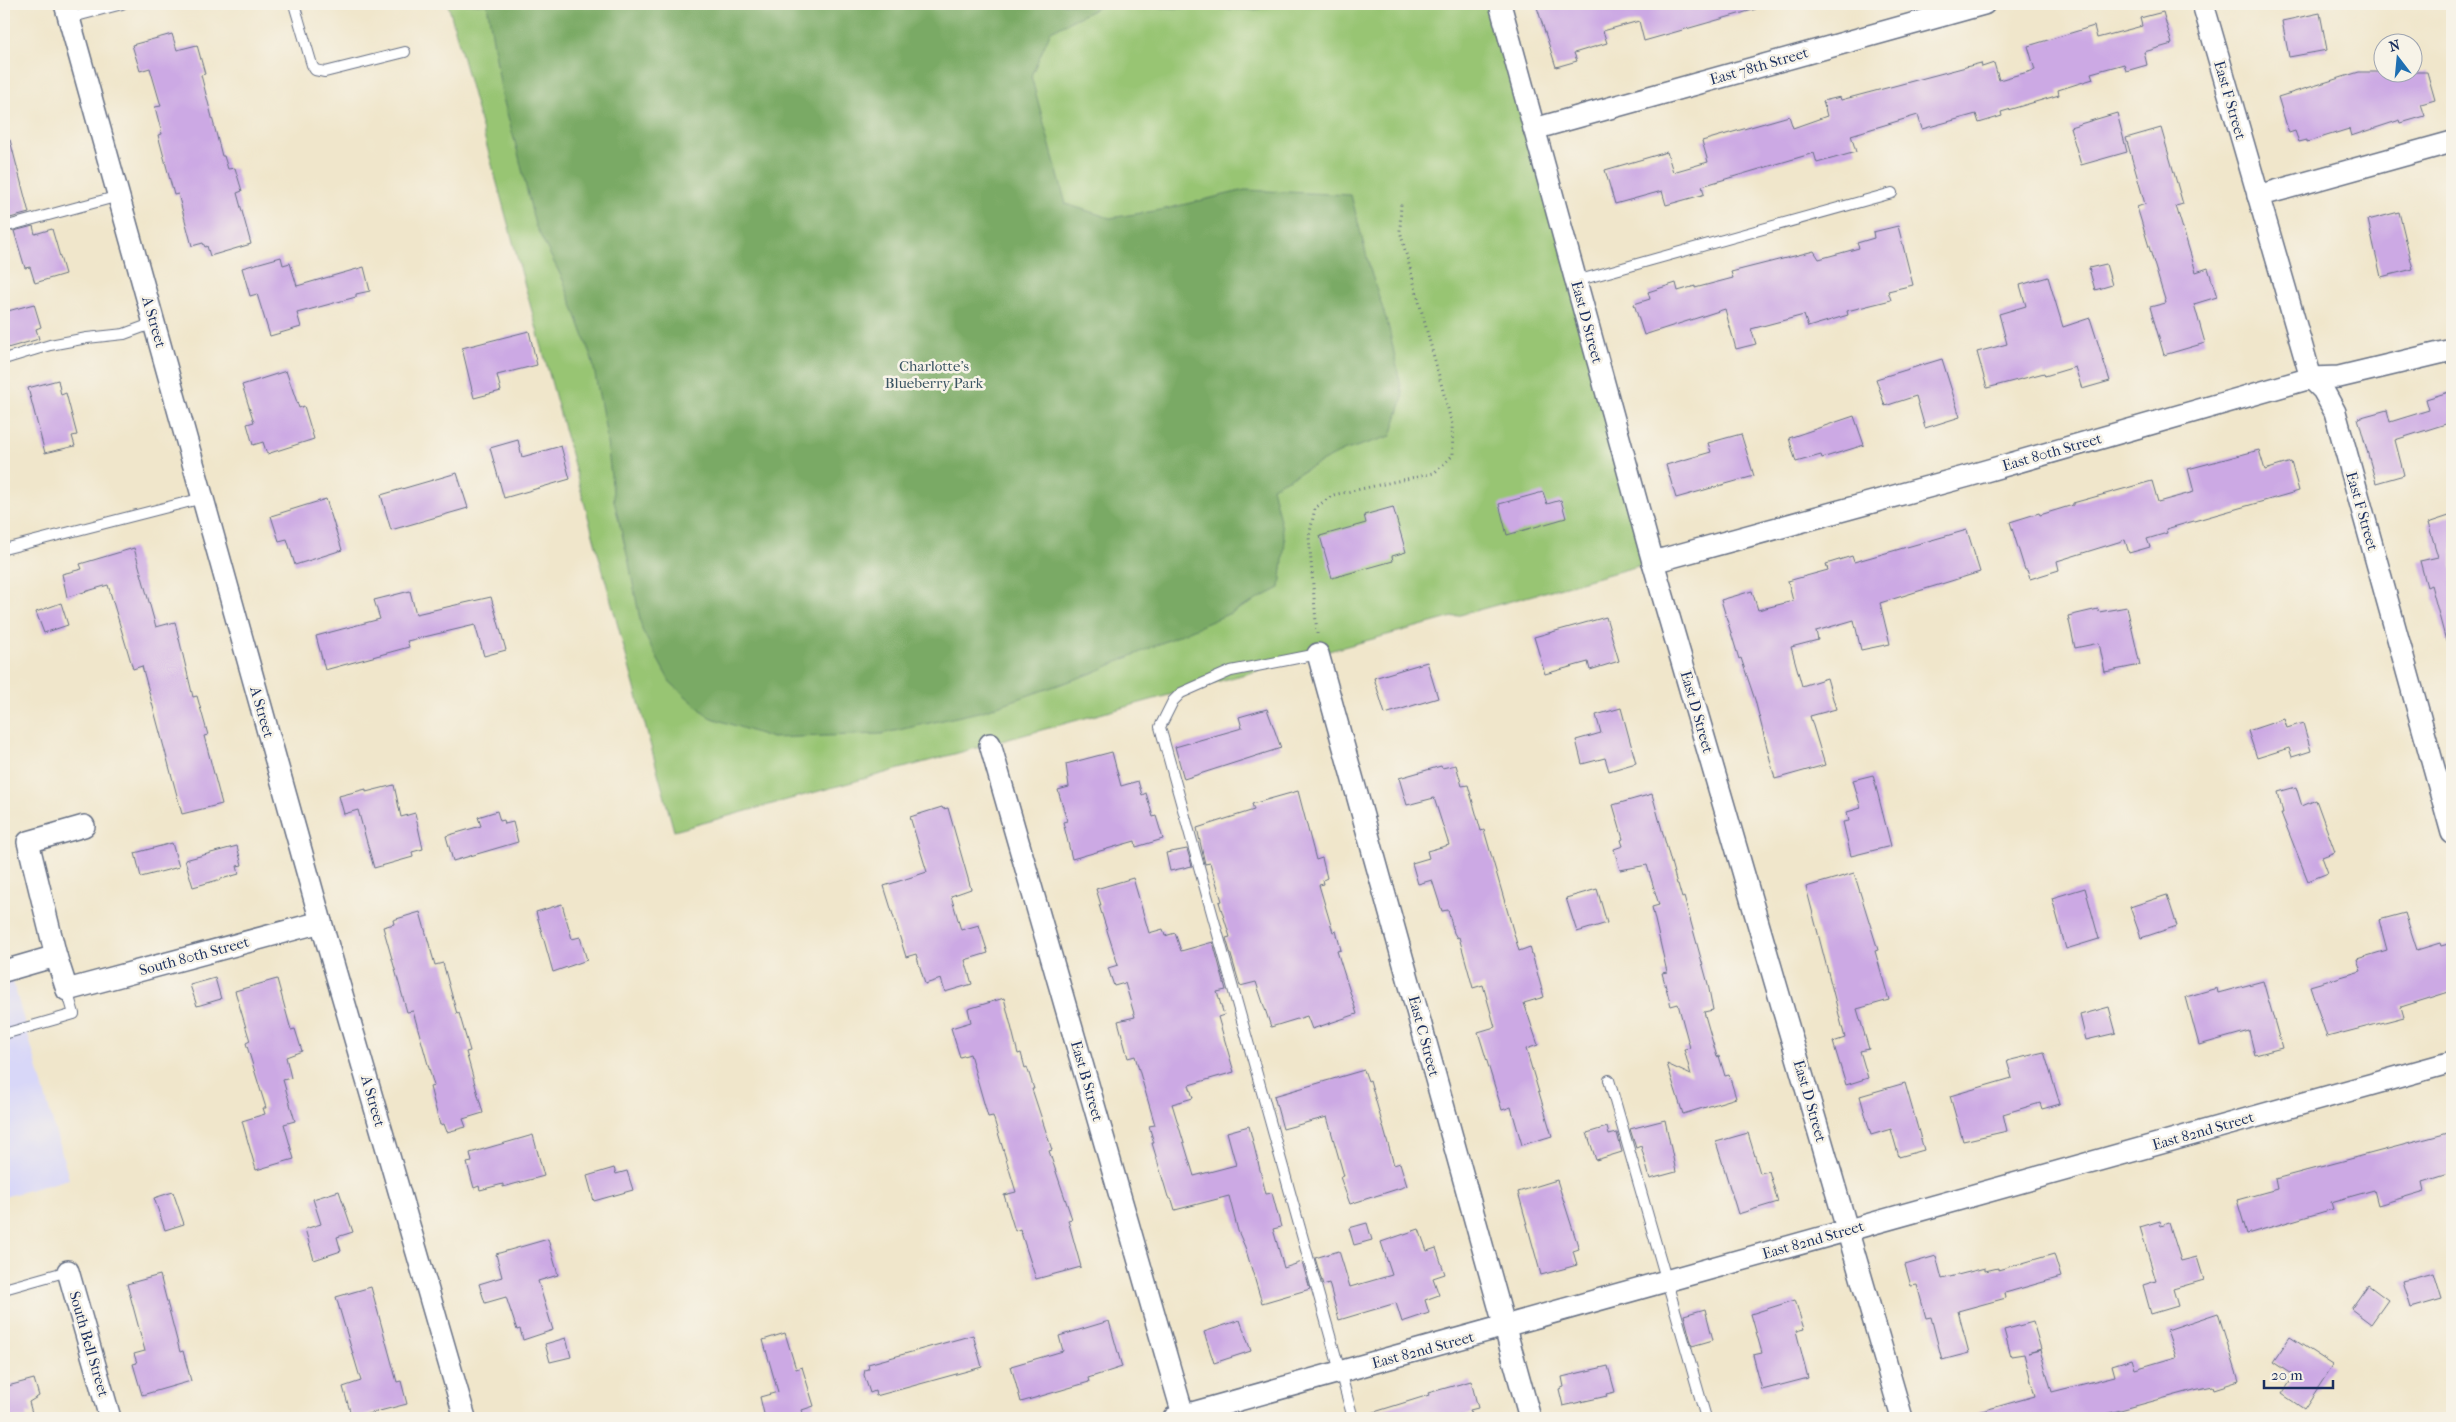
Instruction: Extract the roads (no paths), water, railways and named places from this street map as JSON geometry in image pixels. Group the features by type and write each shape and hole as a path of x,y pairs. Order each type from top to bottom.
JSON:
{"street":[{"name":"East D Street","path":"1500,4 1653,562 1902,1418"},
{"name":"East 78th Street","path":"1534,129 1984,4"},
{"name":"East F Street","path":"2203,4 2311,378 2323,390 2335,412 2452,833"},
{"name":"A Street","path":"67,11 321,922 465,1418"},
{"path":"2258,196 2452,142"},
{"name":"East 80th Street","path":"1653,562 1968,476 2311,378 2339,377 2452,350"},
{"name":"East C Street","path":"1318,654 1530,1418"},
{"name":"East B Street","path":"990,744 1181,1417"},
{"path":"67,990 56,956 28,842 84,826"},
{"name":"South 80th Street","path":"67,990 321,922"},
{"path":"4,971 56,956"},
{"name":"East 82nd Street","path":"1181,1417 2452,1062"},
{"name":"South Bell Street","path":"68,1271 110,1418"}],"lane":[{"path":"67,11 122,4"},
{"path":"294,4 315,70 325,72 405,52"},
{"path":"1576,281 1892,193"},
{"path":"4,227 119,196"},
{"path":"4,359 50,344 124,334 154,323"},
{"path":"4,549 203,498"},
{"path":"1318,654 1231,671 1181,693 1173,701 1160,726 1353,1418"},
{"path":"4,1034 74,1014 67,990"},
{"path":"1609,1080 1706,1418"},
{"path":"4,1289 68,1271"}],"park label":[{"name":"Charlotte's Blueberry Park","path":"934,374"}]}
